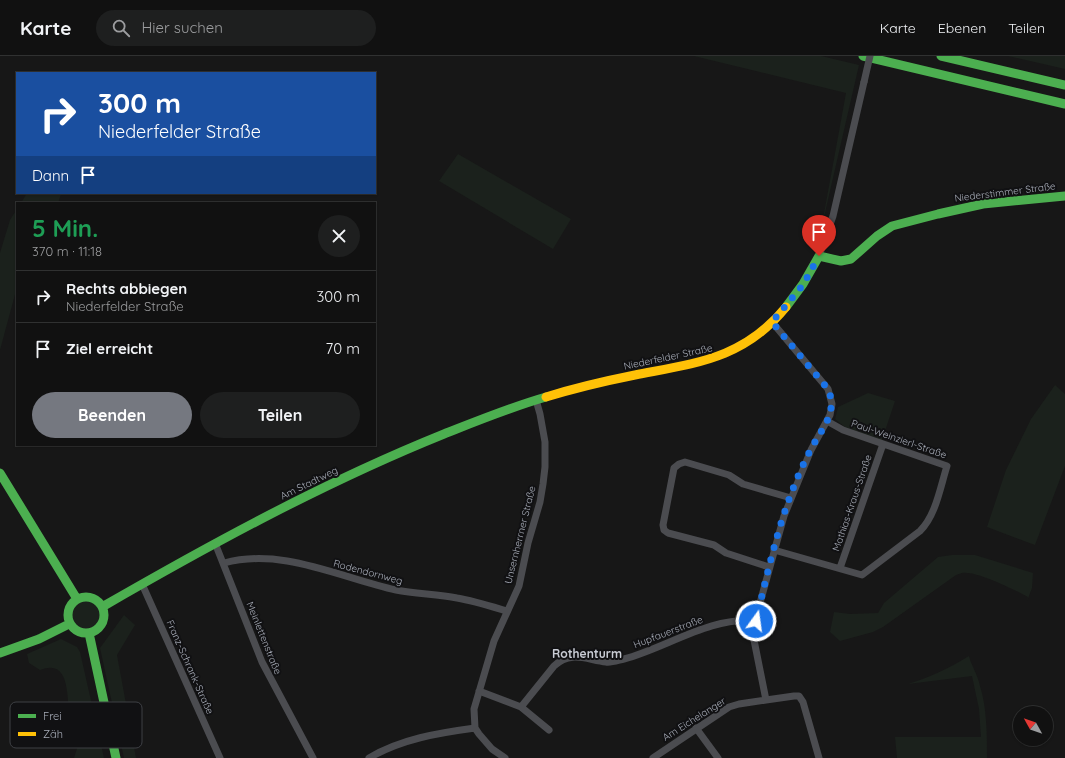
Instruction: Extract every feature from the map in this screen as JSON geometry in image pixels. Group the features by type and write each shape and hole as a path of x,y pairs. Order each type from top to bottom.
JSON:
{"main road":[{"path":"863,56 1065,104"},
{"path":"941,56 1065,85"},
{"name":"Niederstimmer Straße","path":"819,256 841,261 851,259 877,236 892,226 938,214 983,204 1065,196"},
{"name":"Niederfelder Straße","path":"536,400 605,382 694,364 719,357 733,351 747,343 772,322 803,285 819,256"},
{"name":"Am Stadtweg","path":"102,606 215,543 294,502 381,461 475,421 536,400"},
{"path":"0,472 77,599"},
{"path":"83,596 90,597 98,601 102,606 104,614 102,623 96,630 89,633 78,632 69,624 67,611 70,604 77,599 83,596"},
{"path":"0,653 39,639 69,624"},
{"path":"89,633 104,702"},
{"path":"114,748 116,758"}],"street":[{"name":"Niederfelder Straße","path":"819,256 833,216 870,56"},
{"path":"766,700 754,640 756,621 769,567 791,498 811,450 827,422 832,404 828,389 772,322"},
{"name":"Unsernherrner Straße","path":"475,728 474,709 479,691 494,640 519,586 528,543 540,502 545,468 544,442 540,414 536,400"},
{"name":"Paul-Weinzierl-Straße","path":"774,550 862,575 927,524 947,466 843,430 827,422"},
{"name":"Mathias-Kraus-Straße","path":"840,568 883,444"},
{"path":"769,567 726,553 714,545 668,533 664,530 662,525 674,468 685,462 729,475 743,484 791,498"},
{"name":"Meinlettenstraße","path":"215,543 262,662 313,758"},
{"name":"Rodendornweg","path":"224,563 251,558 281,561 322,570 397,590 456,598 507,610"},
{"name":"Franz-Schrank-Straße","path":"142,584 220,758"},
{"name":"Hupfauerstraße","path":"521,707 560,661 571,658 588,658 607,663 624,659 720,624 733,621 756,621"},
{"path":"479,691 521,707 549,730"},
{"name":"Am Eichelanger","path":"652,758 729,707 799,696 803,702 819,758"},
{"path":"369,758 390,748 431,735 475,728 492,750 505,758"},
{"path":"696,728 718,758"}],"shaded area":[{"path":"694,56 821,56 859,65 821,230 846,93"},
{"path":"1008,56 1065,56 1065,69"},
{"path":"458,154 571,219 553,249 439,181"},
{"path":"26,194 61,194 58,202 22,202"},
{"path":"16,211 16,291 0,350 0,253 10,220"},
{"path":"1055,385 1065,394 1065,466 1035,545 987,527 1006,470 1031,419"},
{"path":"868,393 895,401 882,440 845,427 835,419 838,407"},
{"path":"952,555 975,555 1033,573 1032,588 1027,601 1028,597 995,581 976,574 962,573 956,575 883,627 873,632 840,641 830,632 834,612 850,614 878,613 884,603 938,557"},
{"path":"86,600 92,601 100,609 100,621 92,629 86,630 80,629 72,621 71,615 72,609 80,601"},
{"path":"124,615 135,625 117,655 126,702 112,702 100,648"},
{"path":"61,639 77,647 80,652 91,702 68,702 66,683 63,675 58,670 51,668 40,670 29,663 27,654"},
{"path":"969,656 979,682 984,703 987,731 987,758 897,758 895,737 981,737 979,709 972,676 908,684 939,672"},
{"path":"77,748 102,748 104,758 74,758"},
{"path":"122,748 134,748 136,758 124,758"}],"traffic: fast":[{"path":"863,56 1065,104"},
{"path":"941,56 1065,85"},
{"path":"786,307 803,284 819,256 841,261 851,259 877,236 892,226 983,204 1065,196"},
{"path":"102,607 270,514 356,472 444,434 546,397"},
{"path":"0,473 77,599"},
{"path":"90,597 99,602 103,608 104,615 103,622 99,628 90,633 82,633 73,628 69,622 68,611 73,602 79,598 90,597"},
{"path":"0,653 39,639 69,624"},
{"path":"89,633 104,702"},
{"path":"114,748 116,758"}],"traffic: slow":[{"path":"546,397 590,385 678,367 718,356 753,338 770,324 786,307"}],"district":[{"name":"Rothenturm","path":"587,653"}],"route":[{"path":"756,621 769,567 784,516 802,469 832,410 832,399 828,389 772,322 803,285 819,256"}]}
